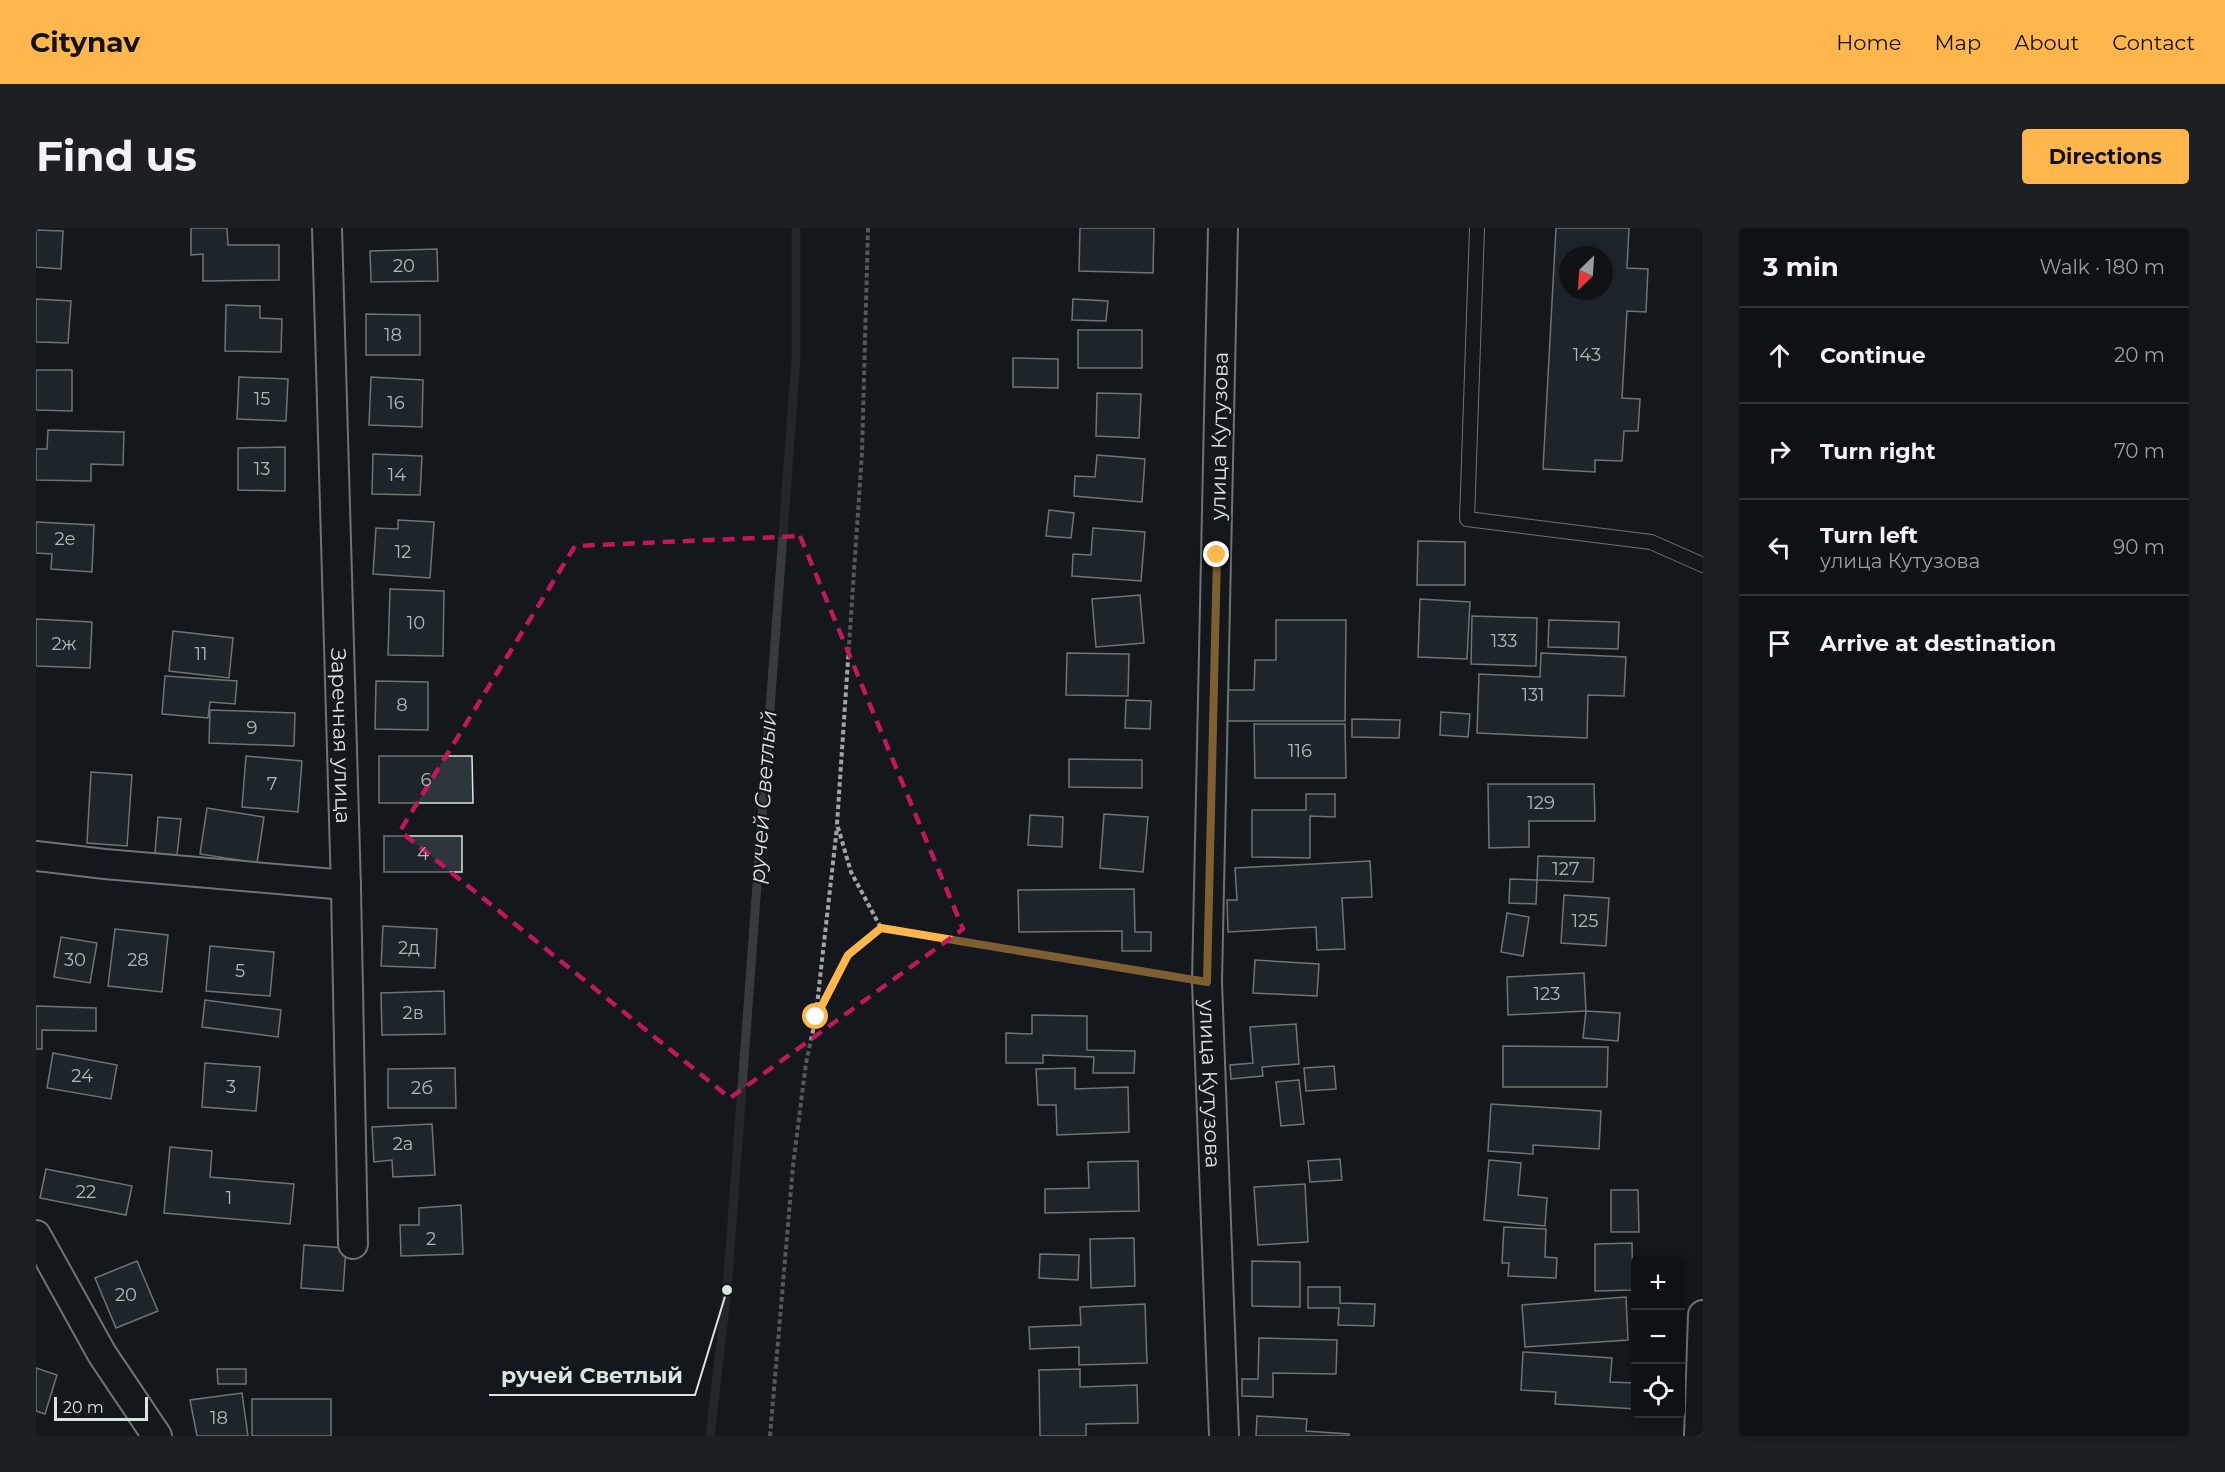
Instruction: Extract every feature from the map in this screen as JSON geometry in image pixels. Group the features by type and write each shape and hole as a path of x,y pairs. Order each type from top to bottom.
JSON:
{"street":[{"name":"Заречная улица","path":"327,228 346,885 353,1244"},
{"name":"улица Кутузова","path":"1223,228 1207,982 1224,1436"},
{"path":"36,856 346,885"},
{"path":"36,1235 102,1353 157,1436"},
{"path":"1699,1436 1703,1315"}],"lane":[{"path":"1477,228 1467,519 1651,542 1703,565"}],"path":[{"path":"770,1436 793,1166 806,1063 816,1017 837,824 862,453 867,228"},
{"path":"837,824 851,872 881,928"},
{"path":"816,1017 848,955 881,928 1207,982"}],"highlighted area":[{"path":"800,536 963,929 730,1098 400,831 575,546"}],"building":[{"path":"191,228 227,228 228,245 279,245 279,280 203,281 203,254 191,255"},
{"path":"1080,228 1154,228 1153,273 1079,271"},
{"path":"1556,228 1629,228 1627,268 1648,269 1646,312 1627,311 1622,398 1640,399 1638,431 1624,431 1622,461 1595,460 1595,472 1543,469"},
{"path":"36,230 63,231 61,269 36,267"},
{"path":"437,249 438,281 371,282 370,251"},
{"path":"36,299 71,301 68,343 36,342"},
{"path":"1073,299 1108,301 1106,321 1072,320"},
{"path":"226,305 260,306 260,318 282,319 281,352 225,351"},
{"path":"366,314 420,315 420,355 366,355"},
{"path":"1078,330 1142,330 1142,368 1078,368"},
{"path":"1013,358 1058,359 1058,388 1013,387"},
{"path":"36,370 72,370 72,411 36,410"},
{"path":"239,377 288,379 286,421 237,419"},
{"path":"371,377 423,380 422,427 369,425"},
{"path":"1097,393 1141,394 1139,438 1096,436"},
{"path":"48,430 124,432 123,465 91,464 91,481 36,480 36,449 47,449"},
{"path":"285,447 285,491 238,490 238,448"},
{"path":"373,454 422,456 420,495 372,494"},
{"path":"1097,455 1145,459 1142,502 1074,496 1075,476 1095,477"},
{"path":"1049,510 1074,513 1071,538 1046,536"},
{"path":"398,520 434,522 430,578 373,574 376,528 398,529"},
{"path":"36,522 94,525 92,572 51,569 52,554 36,553"},
{"path":"1093,528 1145,532 1141,581 1072,576 1073,554 1091,555"},
{"path":"1418,541 1465,542 1465,585 1417,585"},
{"path":"390,589 444,591 443,656 388,655"},
{"path":"1140,595 1144,643 1096,647 1092,599"},
{"path":"1420,599 1470,602 1467,659 1418,657"},
{"path":"1472,616 1537,618 1536,666 1471,664"},
{"path":"36,619 92,622 90,668 36,666"},
{"path":"1276,620 1346,620 1345,721 1226,721 1227,690 1254,690 1255,660 1276,660"},
{"path":"1549,620 1619,622 1618,649 1548,647"},
{"path":"173,631 233,638 229,678 169,671"},
{"path":"1067,653 1129,654 1128,696 1066,695"},
{"path":"1541,653 1626,657 1624,696 1588,695 1587,738 1477,733 1479,674 1540,677"},
{"path":"165,676 237,681 235,704 210,702 208,718 162,714"},
{"path":"376,681 428,682 428,730 375,729"},
{"path":"1126,700 1151,701 1150,729 1125,728"},
{"path":"210,710 295,713 294,746 209,743"},
{"path":"1441,712 1470,714 1468,737 1440,735"},
{"path":"1352,719 1400,720 1399,738 1352,737"},
{"path":"1254,724 1345,724 1346,778 1255,778"},
{"path":"246,756 302,761 298,812 242,807"},
{"path":"379,756 472,756 473,803 379,803"},
{"path":"1069,759 1142,760 1142,788 1069,787"},
{"path":"91,772 132,775 127,846 87,843"},
{"path":"1488,784 1594,784 1595,821 1529,821 1529,847 1489,848"},
{"path":"1306,794 1335,794 1335,817 1310,816 1310,858 1252,857 1252,810 1306,810"},
{"path":"207,808 264,817 257,863 200,854"},
{"path":"1104,814 1148,817 1143,872 1100,868"},
{"path":"1030,815 1063,817 1062,847 1028,845"},
{"path":"158,817 181,819 177,855 155,853"},
{"path":"384,836 462,836 462,872 384,872"},
{"path":"1538,856 1594,858 1593,882 1537,880"},
{"path":"1370,861 1372,897 1342,898 1345,949 1317,950 1316,927 1228,932 1227,900 1237,900 1235,868"},
{"path":"1510,879 1537,880 1536,904 1509,903"},
{"path":"1134,889 1135,932 1151,932 1151,951 1122,951 1122,931 1019,932 1018,890"},
{"path":"1564,895 1609,898 1606,946 1561,943"},
{"path":"1507,913 1529,917 1523,956 1501,952"},
{"path":"383,926 437,929 435,968 381,966"},
{"path":"115,929 168,935 162,992 108,986"},
{"path":"61,937 97,943 90,983 54,977"},
{"path":"210,946 274,952 270,996 206,991"},
{"path":"1255,960 1319,964 1317,996 1253,993"},
{"path":"1584,973 1586,1011 1508,1015 1507,977"},
{"path":"444,991 445,1034 382,1035 381,993"},
{"path":"205,1000 281,1010 278,1037 202,1027"},
{"path":"36,1006 96,1008 96,1031 42,1030 42,1049 36,1049"},
{"path":"1586,1011 1620,1013 1618,1041 1583,1038"},
{"path":"1032,1015 1087,1016 1087,1050 1135,1051 1134,1073 1093,1073 1094,1057 1043,1055 1043,1063 1006,1063 1006,1033 1032,1034"},
{"path":"1296,1024 1299,1064 1262,1067 1263,1076 1231,1079 1230,1065 1253,1063 1250,1027"},
{"path":"1503,1046 1608,1047 1607,1087 1503,1087"},
{"path":"53,1053 117,1065 111,1099 47,1088"},
{"path":"205,1063 260,1067 256,1111 202,1107"},
{"path":"1334,1066 1336,1089 1306,1091 1304,1068"},
{"path":"455,1068 456,1108 388,1108 388,1069"},
{"path":"1075,1068 1075,1089 1128,1087 1129,1132 1057,1135 1056,1105 1038,1105 1036,1069"},
{"path":"1299,1080 1304,1124 1281,1126 1276,1082"},
{"path":"1491,1104 1601,1111 1599,1149 1533,1145 1533,1154 1488,1151"},
{"path":"432,1124 435,1175 393,1177 392,1160 374,1162 372,1127"},
{"path":"170,1147 212,1151 210,1177 294,1184 290,1224 164,1213"},
{"path":"1340,1159 1342,1180 1310,1182 1308,1161"},
{"path":"1489,1160 1521,1163 1518,1195 1547,1198 1545,1226 1484,1220"},
{"path":"1138,1161 1139,1211 1045,1213 1045,1189 1089,1188 1088,1162"},
{"path":"46,1169 132,1186 126,1215 40,1198"},
{"path":"1305,1184 1308,1242 1258,1245 1254,1187"},
{"path":"1611,1190 1638,1190 1639,1232 1611,1232"},
{"path":"461,1205 463,1254 401,1256 400,1225 419,1225 419,1208"},
{"path":"1504,1227 1546,1229 1545,1257 1557,1258 1556,1278 1508,1276 1509,1263 1502,1263"},
{"path":"1134,1238 1135,1286 1091,1288 1090,1239"},
{"path":"1632,1243 1631,1290 1595,1291 1595,1244"},
{"path":"304,1245 346,1248 343,1291 301,1288"},
{"path":"1040,1254 1079,1255 1078,1280 1039,1278"},
{"path":"137,1261 158,1311 116,1328 95,1278"},
{"path":"1252,1261 1300,1262 1300,1307 1252,1306"},
{"path":"1308,1287 1340,1287 1340,1303 1375,1304 1374,1326 1338,1325 1339,1308 1308,1308"},
{"path":"1626,1297 1628,1340 1525,1347 1522,1305"},
{"path":"1145,1304 1147,1363 1079,1365 1079,1347 1030,1349 1029,1327 1081,1325 1080,1307"},
{"path":"1259,1338 1337,1340 1336,1374 1273,1373 1273,1397 1242,1396 1242,1379 1258,1379"},
{"path":"1523,1352 1612,1358 1610,1382 1631,1383 1631,1409 1555,1404 1556,1392 1521,1390"},
{"path":"36,1368 57,1375 45,1414 36,1411"},
{"path":"217,1369 246,1369 246,1384 218,1384"},
{"path":"1080,1369 1080,1387 1137,1385 1138,1423 1086,1424 1086,1436 1040,1436 1039,1370"},
{"path":"242,1393 248,1436 197,1436 190,1400"},
{"path":"252,1399 331,1399 331,1436 252,1436"},
{"path":"1257,1416 1307,1419 1306,1431 1349,1434 1349,1436 1256,1436"}],"waterway":[{"name":"ручей Светлый","path":"710,1436 727,1290 796,358 796,228"}],"place":[{"name":"ручей Светлый","path":"727,1290"}],"route":[{"path":"816,1017 848,955 881,928 1207,982 1217,555"}]}
